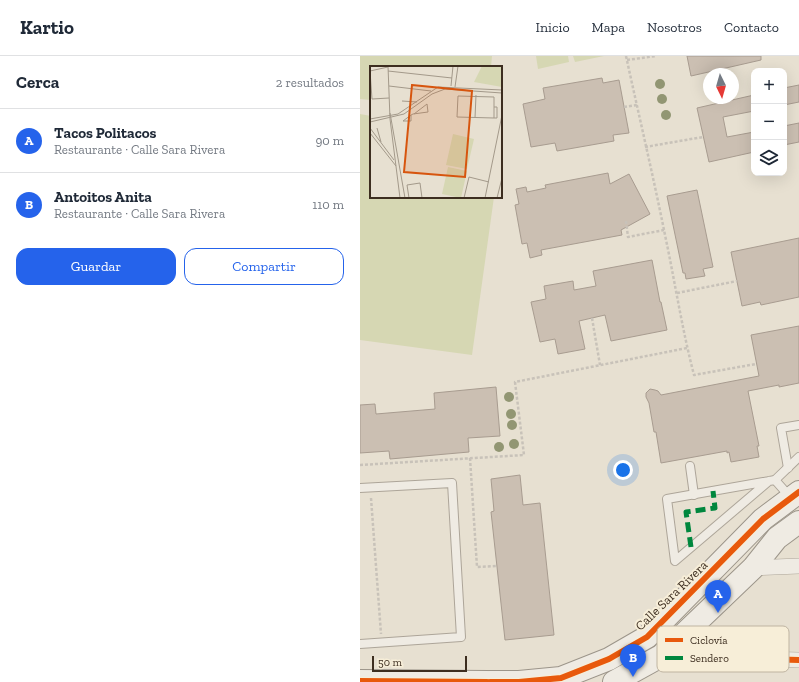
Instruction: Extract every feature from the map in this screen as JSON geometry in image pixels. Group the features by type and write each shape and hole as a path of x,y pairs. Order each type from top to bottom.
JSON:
{"street":[{"name":"Calle Sara Rivera","path":"658,626 763,519 795,495"},
{"path":"692,626 753,568 777,538 799,522"},
{"path":"753,568 799,566"},
{"name":"Calle Sara Rivera","path":"360,681 519,682 561,678 609,660 647,637 657,627"},
{"path":"614,682 657,658"},
{"path":"789,660 799,660"}],"lane":[{"path":"788,468 781,428 799,425"},
{"path":"795,495 772,481 667,500 675,560 772,481 788,468 799,457"},
{"path":"690,466 694,495"},
{"path":"360,488 452,483 461,637 360,644"}],"path":[{"path":"626,56 694,376 756,364"},
{"path":"627,60 656,56"},
{"path":"624,107 637,105"},
{"path":"646,147 703,137"},
{"path":"626,221 628,237 664,230"},
{"path":"677,293 737,281"},
{"path":"592,318 600,365"},
{"path":"360,465 524,455 515,382 687,348"},
{"path":"470,458 477,567 497,566"},
{"path":"370,488 382,643"}],"green space":[{"path":"360,56 492,56 491,66 370,66 370,100 360,99"},
{"path":"536,56 568,56 569,62 538,69"},
{"path":"573,56 604,56 575,62"},
{"path":"360,114 370,116 370,198 494,198 472,355 360,340"}],"building":[{"path":"687,56 761,56 761,60 726,68 703,68 703,73 691,76"},
{"path":"602,78 603,83 619,80 629,133 613,135 614,141 557,151 555,143 531,147 523,104 545,99 543,88"},
{"path":"799,85 799,102 787,104 787,87"},
{"path":"751,96 751,112 723,117 727,137 751,133 751,153 709,162 697,108 715,104 739,104 739,98"},
{"path":"799,123 799,142 787,144 787,125"},
{"path":"608,173 610,184 629,174 650,214 621,230 622,235 541,250 542,255 530,258 527,243 522,244 515,205 519,204 516,189 526,187 527,192 546,188 545,185"},
{"path":"697,190 713,267 703,269 705,276 686,279 685,273 683,273 667,196"},
{"path":"799,238 799,297 761,305 760,302 742,306 731,252"},
{"path":"652,260 667,330 611,341 605,315 579,321 585,349 558,354 555,339 540,342 531,302 546,299 544,286 573,281 574,290 596,286 593,271"},
{"path":"799,326 799,383 748,391 759,446 757,446 759,457 731,462 729,452 727,453 727,451 661,463 656,432 654,432 649,403 646,397 646,393 650,389 658,391 661,395 759,376 751,335"},
{"path":"496,387 500,436 468,438 469,452 390,459 389,451 360,453 360,405 375,404 376,414 435,409 434,393"},
{"path":"520,475 523,505 540,503 554,635 505,640 491,512 494,511 491,479"}],"marked path":[{"path":"691,547 686,512 715,508 713,491"}],"cycle path":[{"path":"658,626 763,519 799,492"},
{"path":"490,682 519,682 561,678 609,659 647,637 657,627"},
{"path":"789,660 799,660"},
{"path":"360,681 487,682"}],"place":[{"name":"Tacos Politacos","path":"718,613"},
{"name":"Antoitos Anita","path":"633,677"}]}
